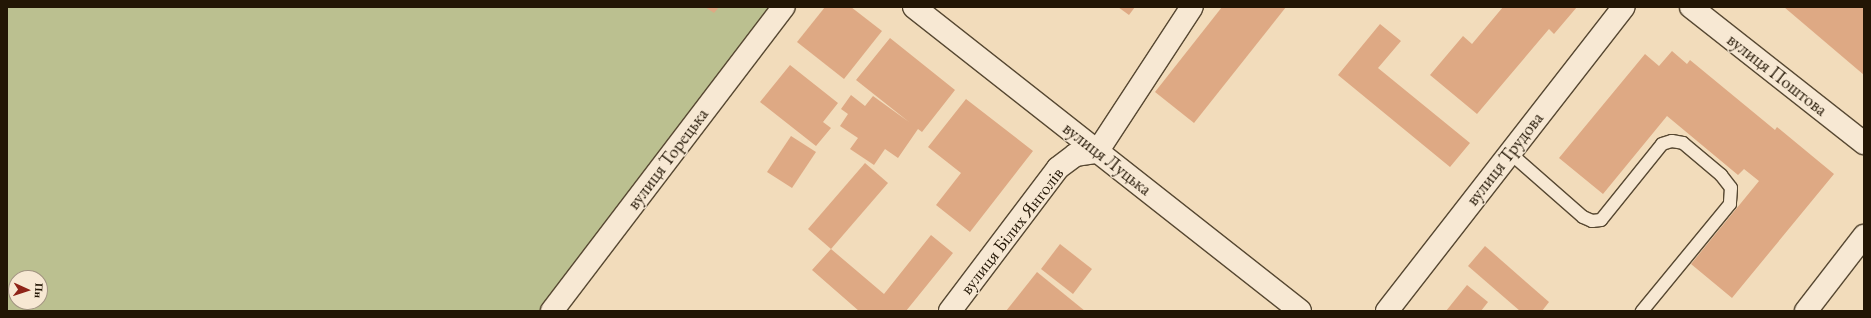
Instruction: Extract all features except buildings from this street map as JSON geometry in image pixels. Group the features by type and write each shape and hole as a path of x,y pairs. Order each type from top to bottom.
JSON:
{"street":[{"name":"вулиця Торецька","path":"552,311 784,7"},
{"name":"вулиця Луцька","path":"914,7 1300,311"},
{"path":"1097,152 1192,7"},
{"name":"вулиця Трудова","path":"1387,311 1624,7"},
{"name":"вулиця Поштова","path":"1690,7 1864,143"},
{"name":"вулиця Білих Янголів","path":"950,311 1058,168 1075,155 1097,152"},
{"path":"1806,311 1864,236"}],"lane":[{"path":"1510,153 1583,217 1592,221 1601,220 1662,144 1672,141 1683,143 1721,174 1731,188 1730,204 1642,311"}],"green space":[{"path":"7,7 771,7 539,311 7,311"}]}
